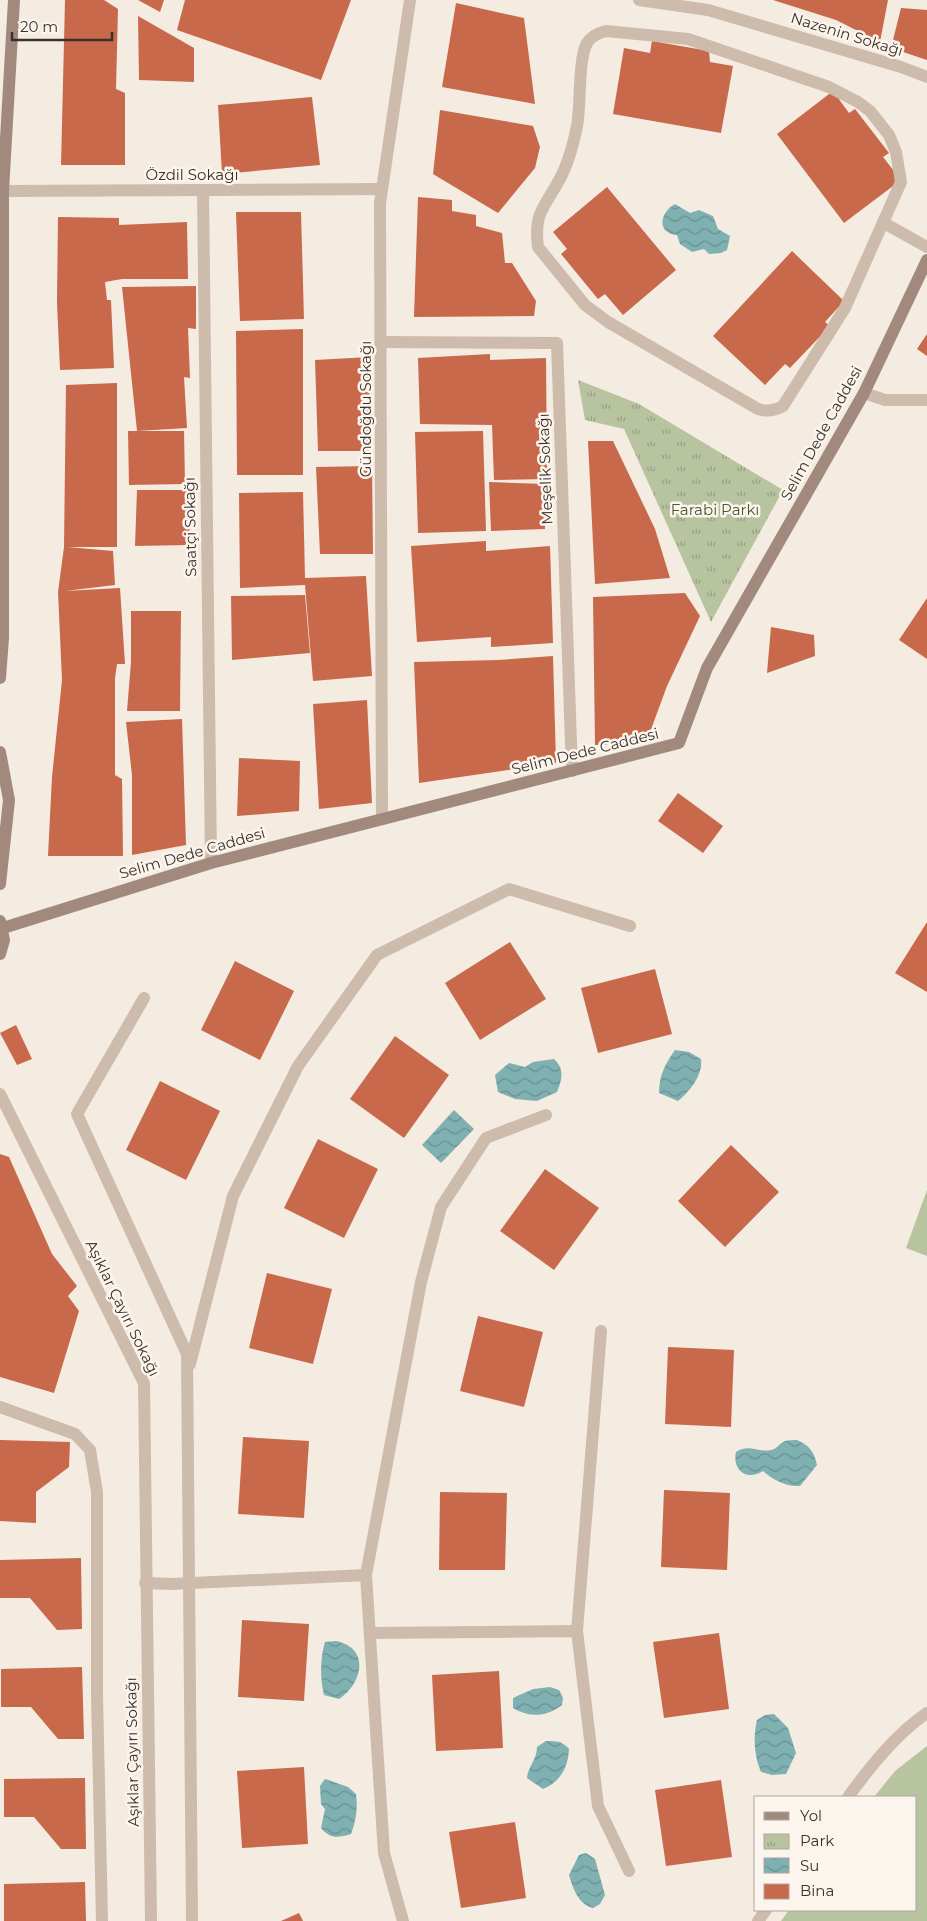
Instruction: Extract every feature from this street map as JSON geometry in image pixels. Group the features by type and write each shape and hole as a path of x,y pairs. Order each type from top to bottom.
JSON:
{"street":[{"path":"0,678 3,638 3,191 14,0"},
{"name":"Gündoğdu Sokağı","path":"382,819 382,189 410,0"},
{"name":"Nazenin Sokağı","path":"639,0 708,5 927,77"},
{"path":"606,31 688,39 829,87 858,102 880,122 896,152 901,182 884,224 845,308 783,406 778,409 758,409 608,322 585,305 568,285 538,247 537,236 537,226 542,205 557,184 569,160 574,142 578,123 584,48 593,36 606,31"},
{"name":"Özdil Sokağı","path":"3,191 382,189"},
{"name":"Saatçi Sokağı","path":"202,190 211,862"},
{"path":"884,224 927,247"},
{"name":"Selim Dede Caddesi","path":"1,925 211,862 679,744 707,668 864,393 927,260"},
{"name":"Meşelik Sokağı","path":"381,342 557,343 572,771"},
{"path":"864,393 885,400 927,400"},
{"path":"0,752 9,800 0,884"},
{"path":"187,1376 233,1196 298,1066 377,955 509,889 630,926"},
{"path":"0,954 4,940 1,925"},
{"path":"144,998 77,1114 187,1354 192,1921"},
{"name":"Aşıklar Çayırı Sokağı","path":"0,1094 144,1383 145,1583 151,1921"},
{"path":"403,1921 384,1853 366,1575 421,1282 441,1207 486,1138 546,1115"},
{"path":"601,1331 577,1631 598,1806 629,1871"},
{"path":"0,1407 75,1434 90,1450 97,1492 97,1695 102,1921"},
{"path":"145,1583 189,1584 366,1575"},
{"path":"370,1633 577,1631"},
{"path":"849,1796 868,1771 914,1722 927,1713"}],"green space":[{"name":"Farabi Parkı","path":"578,380 639,404 783,490 711,622 624,429 585,420"},
{"path":"927,1190 927,1256 906,1248"},
{"path":"927,1746 927,1921 781,1921 788,1911 917,1911 917,1796 875,1796 895,1771"}],"water":[{"path":"675,204 690,213 699,210 713,216 718,229 730,236 727,250 721,253 709,254 704,249 692,252 680,244 677,235 666,230 662,222 666,212"},
{"path":"675,1050 689,1052 701,1059 698,1077 678,1101 659,1093 663,1070"},
{"path":"554,1059 560,1067 562,1074 557,1092 537,1101 515,1099 498,1092 495,1075 509,1063 525,1067 533,1062"},
{"path":"454,1110 474,1129 441,1163 422,1145"},
{"path":"797,1440 811,1450 817,1465 800,1486 780,1482 763,1471 757,1474 746,1474 736,1464 736,1452 741,1449 749,1448 766,1451 775,1448 785,1441"},
{"path":"336,1641 347,1645 354,1651 358,1658 359,1667 358,1675 353,1684 339,1699 324,1695 321,1675 321,1662 325,1642"},
{"path":"550,1687 559,1690 563,1698 562,1705 556,1709 544,1714 532,1715 513,1708 513,1698 533,1689"},
{"path":"774,1714 788,1728 796,1753 786,1774 772,1775 761,1772 757,1760 755,1733 757,1720 765,1715"},
{"path":"546,1741 559,1742 569,1749 567,1762 562,1774 543,1789 527,1778 536,1756 537,1747"},
{"path":"325,1779 348,1787 356,1794 356,1814 351,1834 334,1837 321,1828 325,1809 321,1804 320,1786"},
{"path":"586,1853 595,1859 605,1895 600,1904 593,1908 580,1900 569,1875 579,1855"}],"building":[{"path":"65,0 104,0 118,9 116,89 125,93 125,165 61,165"},
{"path":"138,0 164,0 160,12"},
{"path":"185,0 351,0 321,80 177,30"},
{"path":"773,0 888,0 880,42 836,20"},
{"path":"456,3 524,18 535,104 442,87"},
{"path":"901,8 927,10 927,60 891,48"},
{"path":"138,16 194,48 194,82 139,80"},
{"path":"652,41 709,51 710,62 733,66 721,133 613,114 624,48 650,53"},
{"path":"833,91 849,113 855,109 889,153 883,157 901,180 844,223 777,134"},
{"path":"312,97 320,165 222,174 218,105"},
{"path":"440,110 533,126 540,147 535,168 498,213 433,174"},
{"path":"607,187 676,270 623,315 605,294 598,299 561,254 567,249 553,232"},
{"path":"418,197 452,200 452,211 476,215 476,226 502,233 505,263 512,263 536,301 534,316 414,317"},
{"path":"236,212 301,212 304,319 240,321"},
{"path":"58,217 119,218 119,225 187,222 188,279 122,279 105,282 107,300 111,300 114,368 60,370 57,303"},
{"path":"792,251 844,301 825,322 830,326 790,368 785,364 765,385 713,336"},
{"path":"196,286 196,329 188,328 190,378 184,377 187,428 137,431 122,287"},
{"path":"303,329 303,475 237,475 236,331"},
{"path":"927,334 927,356 917,349"},
{"path":"490,354 490,360 546,358 547,479 494,480 492,425 420,424 418,358"},
{"path":"370,357 369,451 318,451 315,360"},
{"path":"117,383 117,547 68,547 113,551 115,585 65,591 120,588 125,664 117,664 115,678 115,775 122,779 123,856 48,856 52,777 62,680 58,592 64,547 66,385"},
{"path":"128,431 184,431 185,484 129,485"},
{"path":"483,431 486,531 418,533 415,432"},
{"path":"588,441 613,441 655,529 670,578 595,584"},
{"path":"372,466 373,554 320,554 316,467"},
{"path":"489,482 545,484 545,529 491,531"},
{"path":"137,490 191,490 189,545 135,546"},
{"path":"303,492 305,578 366,576 372,676 313,681 305,585 240,588 239,493"},
{"path":"486,541 486,551 550,546 553,643 491,647 491,637 417,642 411,546"},
{"path":"685,593 700,616 667,686 646,743 595,745 593,597"},
{"path":"305,595 310,653 232,660 231,596"},
{"path":"927,598 927,659 899,640"},
{"path":"131,611 181,611 180,711 127,711 131,662"},
{"path":"771,627 814,635 815,656 767,673"},
{"path":"553,656 556,763 419,783 414,662 498,660"},
{"path":"367,700 372,803 319,809 313,704"},
{"path":"182,719 186,845 132,855 132,775 126,722"},
{"path":"239,758 300,761 299,811 237,816"},
{"path":"678,793 723,826 703,853 658,821"},
{"path":"927,922 927,992 895,973"},
{"path":"510,942 546,999 480,1040 445,983"},
{"path":"235,961 294,991 260,1060 201,1030"},
{"path":"655,969 672,1034 598,1053 581,988"},
{"path":"16,1025 32,1059 17,1065 0,1033"},
{"path":"395,1036 449,1075 404,1138 350,1099"},
{"path":"160,1081 220,1111 186,1180 126,1150"},
{"path":"318,1139 378,1169 344,1238 284,1208"},
{"path":"731,1145 779,1192 725,1247 678,1201"},
{"path":"0,1154 9,1157 52,1254 77,1286 68,1296 79,1311 54,1393 0,1377"},
{"path":"545,1169 599,1208 554,1270 500,1231"},
{"path":"267,1273 332,1289 313,1364 249,1348"},
{"path":"478,1316 543,1332 524,1407 460,1391"},
{"path":"668,1347 734,1350 731,1427 665,1424"},
{"path":"243,1437 309,1441 304,1518 238,1514"},
{"path":"0,1440 70,1442 69,1467 36,1492 36,1523 0,1521"},
{"path":"664,1490 730,1493 727,1570 661,1567"},
{"path":"440,1492 507,1493 505,1570 439,1570"},
{"path":"81,1558 82,1629 57,1630 30,1598 0,1598 0,1560"},
{"path":"242,1620 309,1624 304,1701 238,1697"},
{"path":"719,1633 729,1709 664,1718 653,1642"},
{"path":"82,1667 84,1739 58,1739 31,1707 1,1707 1,1669"},
{"path":"499,1671 503,1748 436,1751 432,1675"},
{"path":"304,1767 308,1844 242,1848 237,1771"},
{"path":"85,1778 86,1849 61,1849 34,1817 4,1817 4,1779"},
{"path":"721,1780 732,1857 666,1866 655,1790"},
{"path":"515,1822 526,1898 461,1908 449,1832"},
{"path":"85,1882 86,1921 4,1921 4,1884"},
{"path":"299,1913 303,1921 281,1921"}]}
